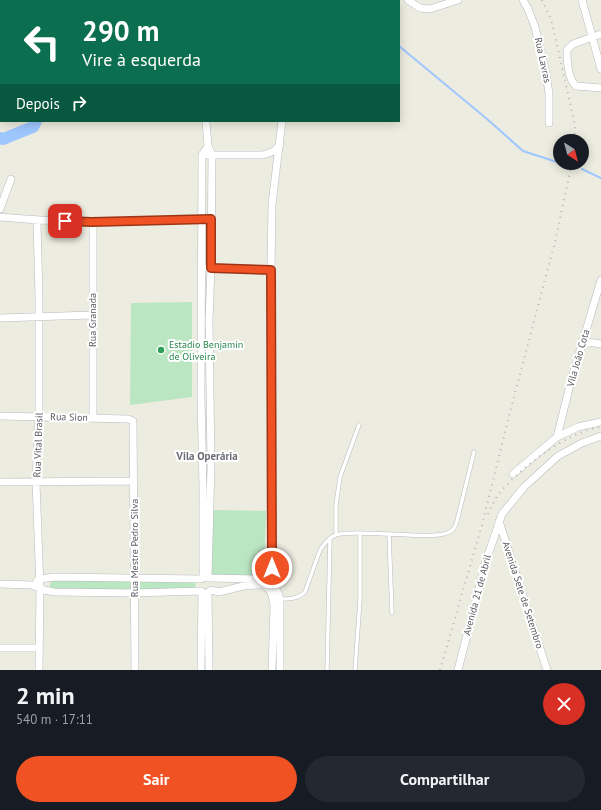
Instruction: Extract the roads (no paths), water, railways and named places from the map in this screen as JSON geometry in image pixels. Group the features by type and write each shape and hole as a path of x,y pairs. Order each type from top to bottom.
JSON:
{"street":[{"path":"408,0 420,8 430,9 458,0"},
{"name":"Rua Lavras","path":"523,0 532,17 543,61 549,93 549,123"},
{"path":"582,0 601,69"},
{"path":"601,34 573,44 567,50 567,57 573,83 580,87 601,88"},
{"path":"205,578 212,155 208,146 206,122"},
{"path":"271,592 272,204 282,122"},
{"path":"202,155 263,155 268,154 280,145"},
{"path":"207,487 201,398 202,155 208,146"},
{"path":"0,209 11,179"},
{"path":"0,217 37,221 92,222 211,219"},
{"name":"Rua Vital Brasil","path":"37,221 39,417 36,482 40,588 38,648 39,670"},
{"name":"Rua Granada","path":"92,222 93,418"},
{"path":"202,267 271,270"},
{"name":"Vila João Cota","path":"557,437 582,341 601,280"},
{"path":"0,318 92,315"},
{"path":"582,341 601,344"},
{"name":"Rua Sion","path":"0,416 128,418 133,421 134,425"},
{"path":"513,474 557,437 578,427 601,422"},
{"name":"Rua Mestre Pedro Silva","path":"134,425 135,670"},
{"name":"Avenida 21 de Abril","path":"458,670 486,558 502,514 524,487 558,456 582,443 601,436"},
{"path":"0,482 134,481"},
{"name":"Avenida Sete de Setembro","path":"499,520 547,670"},
{"path":"32,585 39,579 64,577 267,580 272,583 277,590 272,670"},
{"path":"201,670 205,591 212,583 205,578"},
{"path":"205,578 198,583 205,591 209,670"},
{"path":"0,584 32,585 49,591 134,593 219,592 243,586 264,585 276,599 280,670"},
{"path":"0,648 38,648"}],"lane":[{"path":"336,534 336,505 340,477 359,425"},
{"path":"276,599 301,596 305,592 320,550 336,534 360,533 441,535 450,532 454,528 457,521 474,452"},
{"path":"355,670 360,600 360,533"},
{"path":"390,534 392,612"},
{"path":"328,670 330,539"}],"waterway":[{"path":"400,47 523,151 553,161"},
{"path":"0,138 3,139 33,127 36,122"},
{"path":"584,170 601,178"}],"railway":[{"path":"542,0 551,19 575,125 574,134"},
{"path":"440,670 482,525 555,242 570,170"},
{"path":"488,514 498,495 531,463 559,444 574,436 588,430 601,427"}],"place":[{"name":"Estadio Benjamin de Oliveira","path":"161,350"}],"district":[{"name":"Vila Operária","path":"207,456"}]}
